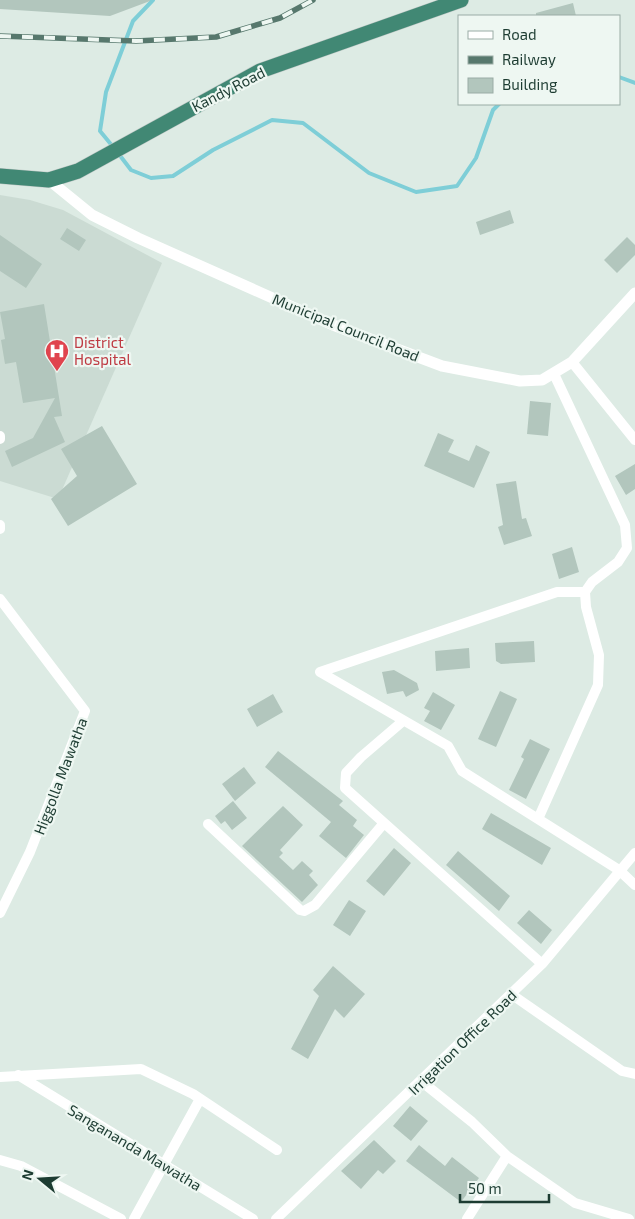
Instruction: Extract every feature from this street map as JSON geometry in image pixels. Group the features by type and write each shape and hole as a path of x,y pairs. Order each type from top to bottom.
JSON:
{"highway":[{"name":"Kandy Road","path":"0,176 49,180 92,164 197,104 260,71 462,0"}],"street":[{"name":"Municipal Council Road","path":"49,180 92,215 138,238 333,325 442,366 520,381 542,380 572,362 635,293"},
{"path":"572,362 635,440"},
{"path":"538,819 598,685 599,655 586,607 585,592 592,582 618,562 627,548 625,526 554,374"},
{"path":"585,592 557,592 320,672 448,746 462,771 619,870 635,885"},
{"name":"Higgolla Mawatha","path":"0,599 85,711 30,852 0,913"},
{"path":"404,721 361,757 346,773 345,788 542,964"},
{"path":"208,824 300,910 304,911 315,905 384,823"},
{"name":"Irrigation Office Road","path":"276,1219 542,964 635,853"},
{"path":"511,994 622,1071 635,1074"},
{"path":"0,1076 141,1069 200,1099 277,1150"},
{"name":"Sangananda Mawatha","path":"17,1075 253,1219"},
{"path":"421,1081 472,1122 507,1156 575,1203 629,1219"},
{"path":"134,1219 166,1165 200,1099"},
{"path":"467,1219 507,1156"},
{"path":"0,1160 21,1166 121,1219"}],"shaded area":[{"name":"District Hospital","path":"0,195 30,200 63,210 162,263 58,499 0,481"}],"building":[{"path":"0,0 150,1 110,16 0,9"},
{"path":"573,3 576,15 536,15 536,13"},
{"path":"510,210 514,223 480,235 476,222"},
{"path":"67,228 86,240 79,251 60,239"},
{"path":"0,235 42,264 26,288 0,271"},
{"path":"627,237 635,245 635,255 617,273 604,260"},
{"path":"44,304 62,416 54,417 65,442 12,467 5,451 33,438 55,398 23,403 16,362 5,364 1,340 5,339 0,312"},
{"path":"530,401 551,403 548,436 527,434"},
{"path":"102,426 137,484 68,526 51,499 77,476 61,449"},
{"path":"438,433 454,440 448,452 469,461 476,445 490,452 474,488 424,466"},
{"path":"635,464 635,489 626,495 615,476"},
{"path":"516,481 522,519 526,518 532,536 504,545 498,527 503,525 496,484"},
{"path":"572,547 579,572 559,579 552,554"},
{"path":"534,641 535,662 501,664 496,661 495,643"},
{"path":"469,648 470,668 436,671 435,651"},
{"path":"394,670 417,683 419,690 406,697 403,691 387,694 382,672"},
{"path":"500,691 517,699 496,747 478,739"},
{"path":"433,692 455,705 441,730 424,721 430,711 424,708"},
{"path":"273,694 283,712 257,727 247,709"},
{"path":"530,739 550,749 526,799 509,790 524,759 521,757"},
{"path":"278,751 343,801 339,805 357,820 353,826 364,835 346,858 319,836 331,822 265,767"},
{"path":"244,767 256,783 235,801 222,784"},
{"path":"233,801 247,818 232,830 225,821 221,824 215,816"},
{"path":"283,806 303,825 280,850 283,853 279,857 293,870 302,861 313,871 309,875 318,885 302,902 242,846"},
{"path":"491,813 551,848 542,865 482,829"},
{"path":"394,848 411,863 384,896 366,881"},
{"path":"458,851 510,896 499,911 446,865"},
{"path":"349,900 366,911 350,936 333,925"},
{"path":"529,910 552,930 541,944 517,923"},
{"path":"333,966 365,994 344,1018 335,1009 308,1059 291,1049 319,996 313,990"},
{"path":"410,1106 428,1121 411,1141 393,1126"},
{"path":"374,1140 396,1161 383,1174 378,1170 361,1189 341,1171"},
{"path":"419,1145 445,1166 452,1157 479,1178 461,1202 406,1161"}],"waterway":[{"path":"114,148 100,131 106,92 133,21 153,0"},
{"path":"620,77 635,83"},
{"path":"118,153 131,170 151,178 173,176 213,150 272,120 303,123 369,173 416,192 457,186 476,158 493,110 498,105"}],"railway":[{"path":"0,36 136,41 216,37 280,18 313,0"}],"place":[{"name":"District Hospital","path":"57,372"}]}
